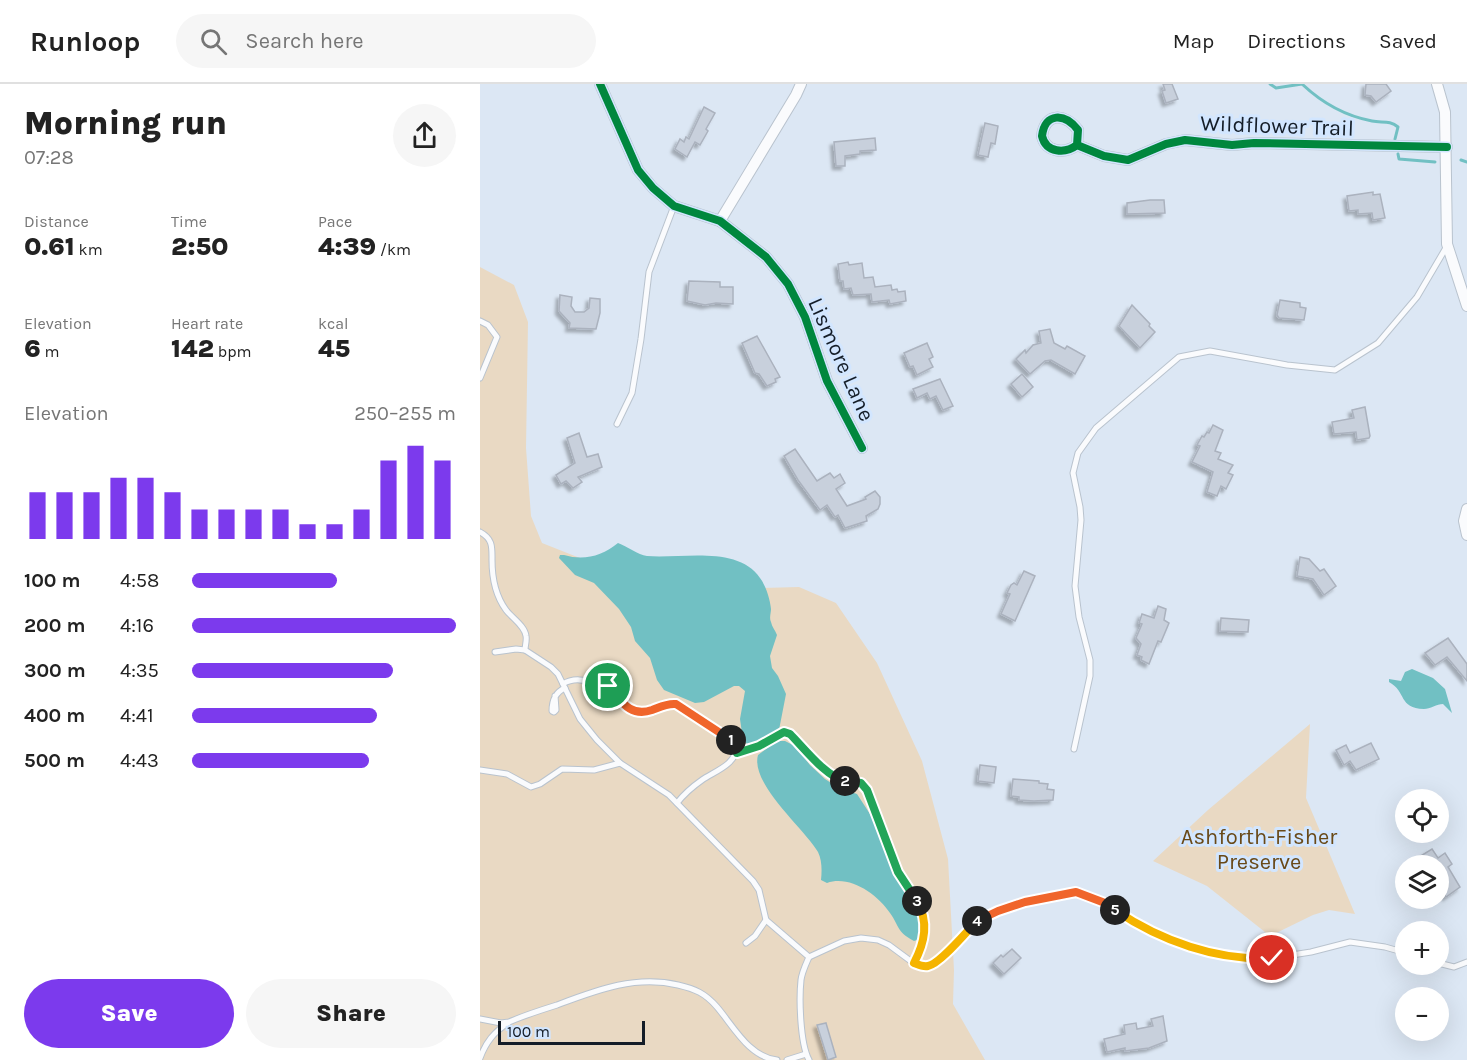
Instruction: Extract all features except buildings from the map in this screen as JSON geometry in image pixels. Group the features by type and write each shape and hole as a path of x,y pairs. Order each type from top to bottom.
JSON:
{"street":[{"name":"Lismore Lane","path":"600,84 638,170 652,188 674,206 720,221 766,257 788,284 805,317 827,381 862,448"},
{"path":"720,221 801,84"},
{"path":"1438,85 1445,112 1448,244 1467,306"},
{"name":"Wildflower Trail","path":"1077,145 1104,156 1128,159 1166,144 1185,140 1232,145 1254,143 1447,147"},
{"path":"1467,508 1464,521 1467,535"}],"lane":[{"path":"617,424 632,393 649,272 674,206"},
{"path":"1074,749 1090,676 1090,660 1075,601 1081,520 1073,473 1078,453 1096,428 1179,357 1210,351 1287,365 1335,370 1378,343 1417,297 1448,244"},
{"path":"480,321 488,325 497,337 480,378"},
{"path":"480,532 492,543 493,579 498,596 504,607 522,626 526,635 525,650"},
{"path":"495,652 525,650 552,667 580,719 597,740 620,764 657,786 677,802 753,881 759,890 766,920 809,957"},
{"path":"555,696 569,680 580,679 608,686 619,701 641,713 668,704 676,704 730,739 737,746 737,753"},
{"path":"677,802 701,781 725,767 737,753 759,746 784,732 790,734 839,780 861,783 867,790 898,872 914,895 925,921 925,938 914,963"},
{"path":"480,770 507,774 531,787 540,784 562,769 594,770 620,764"},
{"path":"787,1060 807,1057 801,1008 801,979 809,957 844,941 861,938 878,940 914,963 930,966 978,921 1025,902 1076,892 1105,903 1129,919 1169,939 1228,957 1251,960 1272,958 1311,952 1350,942 1395,950"},
{"path":"746,943 755,936 766,920"},
{"path":"1449,966 1454,967 1467,962"},
{"path":"480,1058 489,1039 509,1022 625,982 663,982 699,991 716,1006 752,1050 768,1059 777,1060"},
{"path":"480,1019 501,1023 509,1022"}],"green space":[{"path":"480,267 514,285 528,322 526,448 531,516 542,543 605,568 762,588 799,587 836,603 877,663 922,761 948,859 954,970 953,1004 985,1060 480,1060"},
{"name":"Ashforth-Fisher Preserve","path":"1310,724 1306,798 1355,914 1329,910 1313,915 1270,936 1207,886 1153,861 1208,810"}],"shaded area":[{"path":"618,543 647,556 724,557 750,568 760,578 769,597 770,620 777,635 770,656 772,668 786,694 779,730 759,743 747,744 743,740 740,719 745,691 739,686 734,686 704,702 695,703 664,690 657,680 650,658 635,641 631,627 619,609 594,583 575,575 559,558 560,555 592,556"},
{"path":"1412,669 1433,678 1445,689 1452,713 1443,704 1424,709 1406,703 1389,679 1401,681 1405,672"},
{"path":"777,741 785,741 795,746 825,779 839,788 857,794 870,814 889,863 900,884 910,894 918,909 921,932 917,940 914,941 904,934 885,906 862,888 845,882 827,883 821,880 818,852 770,792 758,767 758,755"}],"waterway":[{"path":"1270,84 1276,88 1302,84 1317,97 1343,112 1362,119 1392,123 1398,127 1395,139"},
{"path":"1398,154 1399,159 1435,162"},
{"path":"1461,160 1467,162"}],"cycle path":[{"path":"600,84 638,170 653,188 674,206 720,221 766,257 788,284 805,317 827,381 862,448"},
{"path":"1077,145 1062,151 1047,146 1042,136 1047,123 1056,118 1067,120 1078,130 1077,145 1104,156 1128,160 1166,144 1185,140 1232,145 1254,143 1447,147"}],"route":[{"path":"608,686 619,701 641,713 668,704 681,706 730,739 737,746 737,753 759,746 784,732 790,734 839,780 861,783 867,790 898,872 914,895 925,921 925,938 914,963 930,966 978,921 998,911 1025,902 1076,892 1105,903 1129,919 1169,939 1228,957 1251,960 1272,958"}]}
